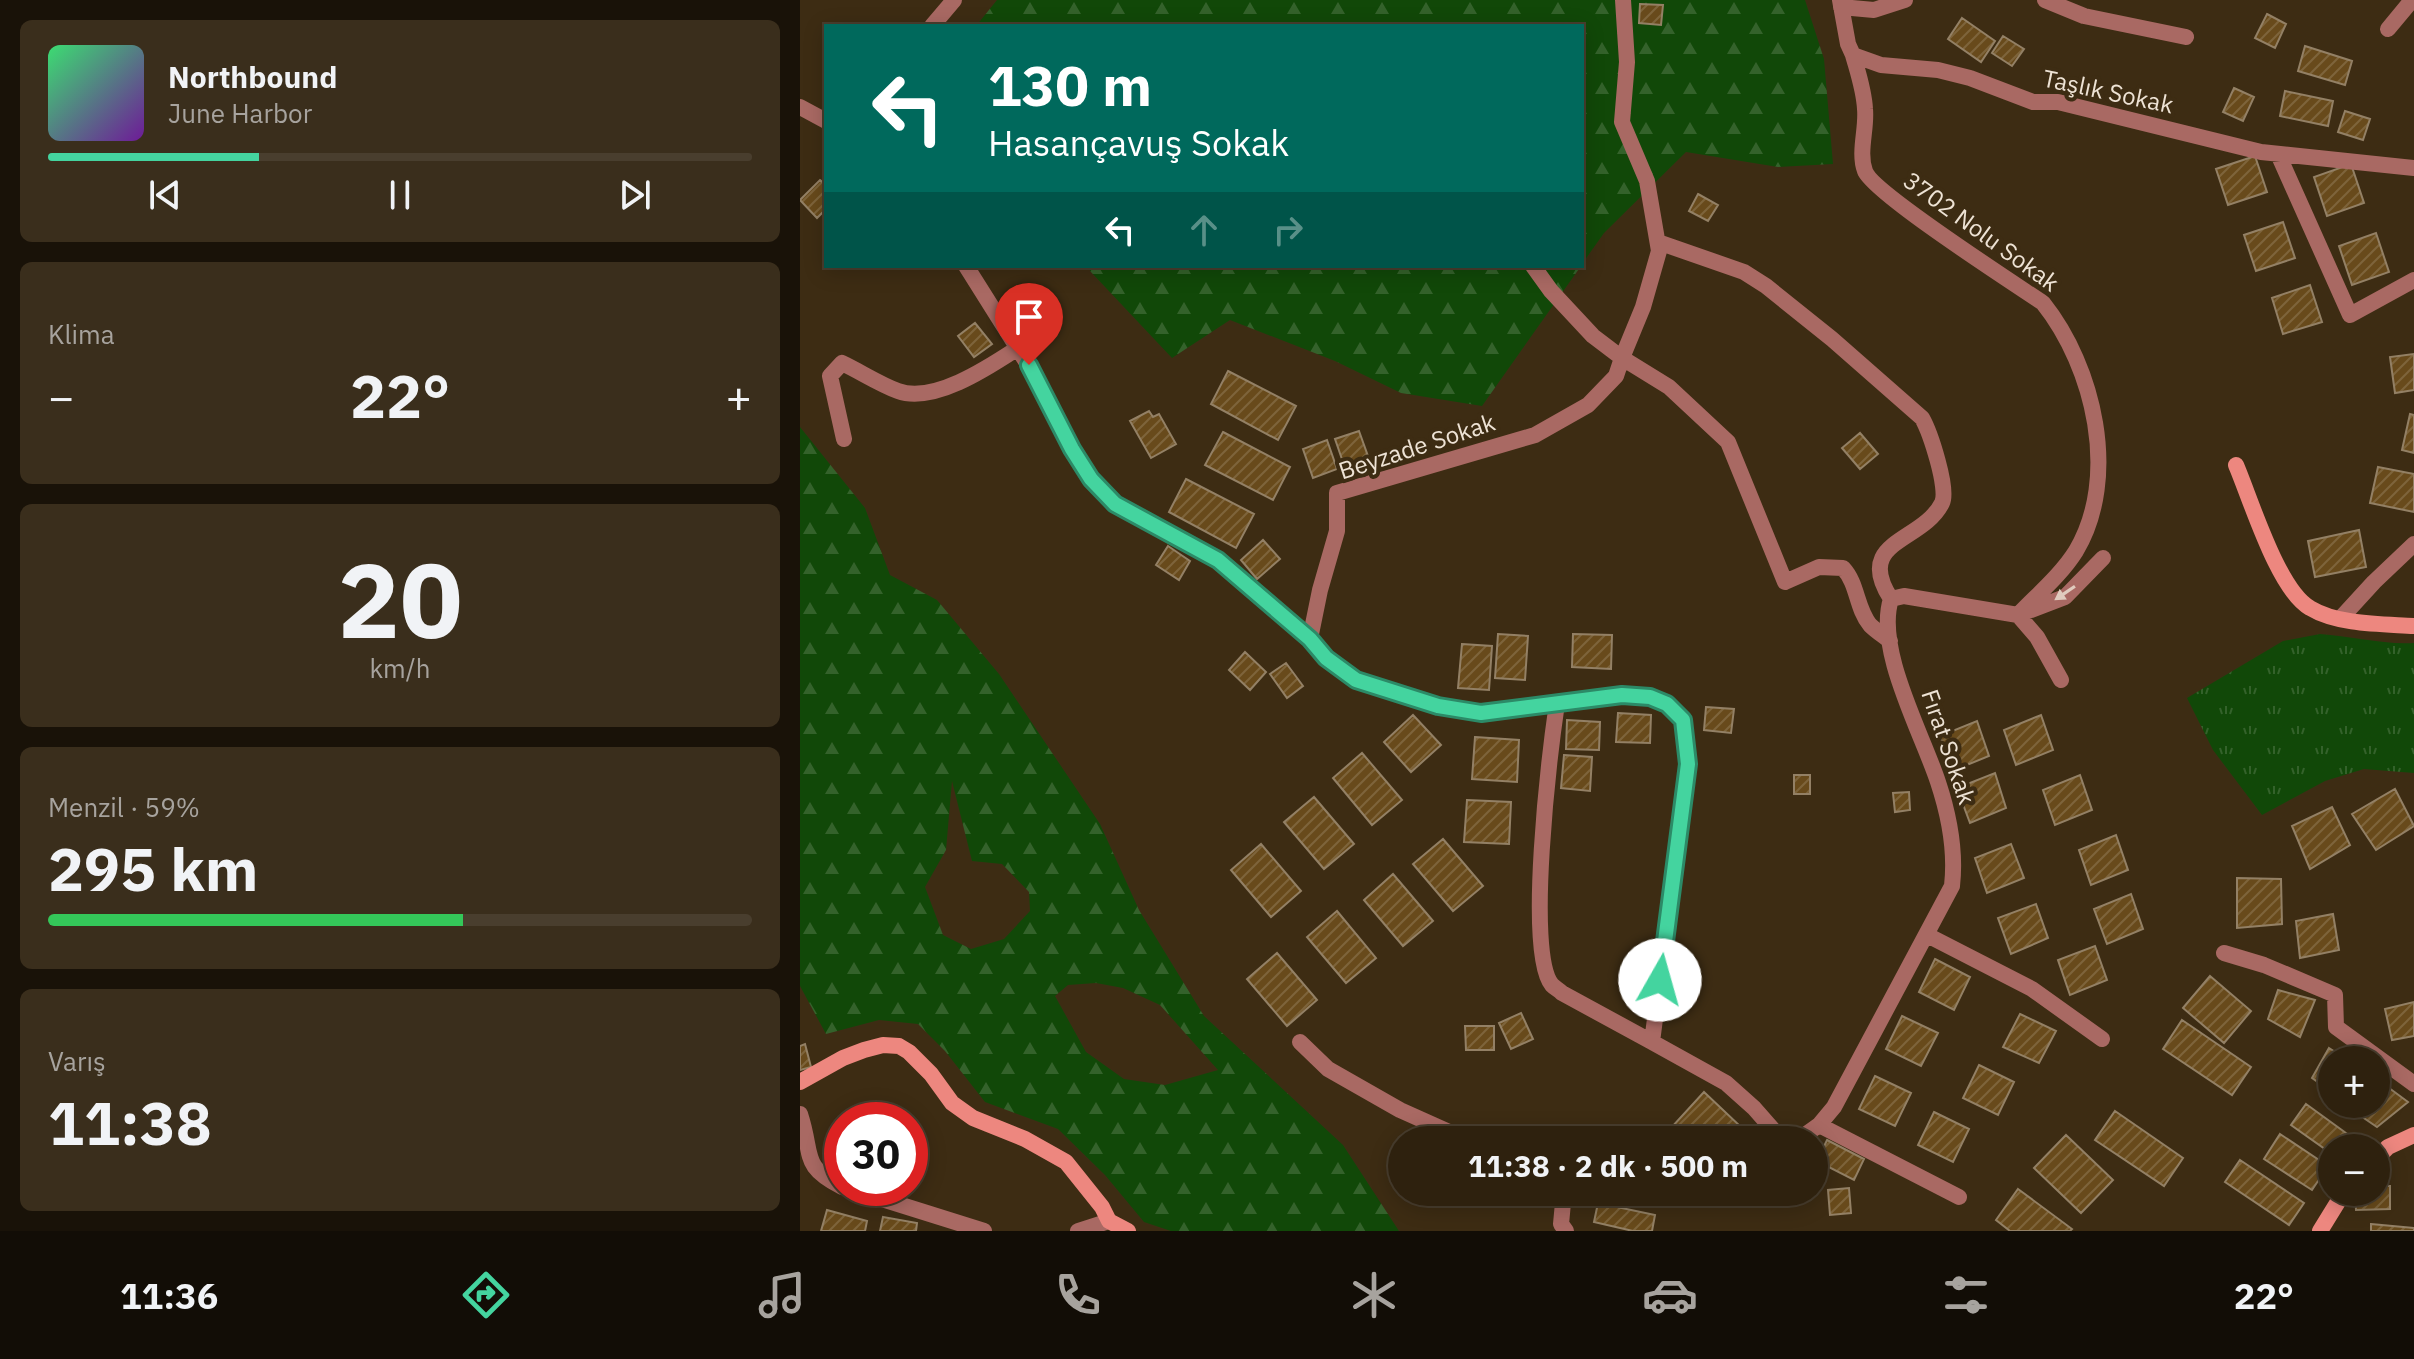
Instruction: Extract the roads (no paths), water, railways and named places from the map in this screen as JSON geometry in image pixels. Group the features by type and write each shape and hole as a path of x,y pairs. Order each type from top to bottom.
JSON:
{"street":[{"path":"934,24 954,0"},
{"path":"1622,358 1643,307 1659,251 1647,181 1622,122 1627,62 1623,0"},
{"path":"1853,55 1841,3 1874,10 1905,0"},
{"path":"2045,0 2084,16 2186,37"},
{"path":"2388,29 2412,0"},
{"name":"Taşlık Sokak","path":"1853,55 1881,65 1938,70 1970,78 2033,102 2058,102 2261,152 2414,168"},
{"name":"3702 Nolu Sokak","path":"1853,55 1865,102 1862,162 1866,175 1905,208 2043,303 2060,324 2076,358 2097,426 2098,466 2093,508 2076,551 2018,615"},
{"path":"800,107 824,120"},
{"path":"2278,154 2350,315 2414,280"},
{"name":"Fırat Sokak","path":"1658,242 1744,272 1766,286 1922,418 1928,430 1944,494 1941,504 1927,520 1883,556 1878,567 1880,582 1891,599 1887,612 1890,641 1912,720 1939,783 1954,847 1952,886 1834,1107 1819,1125"},
{"path":"967,268 1039,382 1072,449 1091,479 1115,504 1218,560 1310,639 1326,658 1356,680 1438,706 1481,713 1622,695 1650,697 1667,704 1683,720 1688,764 1652,1042"},
{"path":"1534,268 1551,291 1593,336 1669,387 1728,442 1785,582 1819,567 1843,568 1853,579 1862,611 1870,625 1890,641"},
{"path":"844,439 830,376 842,363 902,392 934,390 969,379 1018,348"},
{"name":"Beyzade Sokak","path":"1310,639 1337,531 1337,493 1535,435 1588,405 1616,376 1622,358"},
{"path":"2236,465 2286,585 2309,608 2357,623 2414,626"},
{"path":"2341,618 2414,544"},
{"path":"1891,599 1904,596 2018,615 2065,597 2103,558"},
{"path":"2018,615 2037,637 2061,680"},
{"path":"1557,703 1544,815 1540,926 1551,984 1562,993 1726,1083 1770,1126"},
{"path":"1927,935 2032,989 2102,1039"},
{"path":"2224,953 2264,965 2335,995 2336,1027 2414,1084"},
{"path":"1300,1042 1328,1069 1400,1110 1436,1126"},
{"path":"800,1082 864,1050 883,1045 899,1046 931,1074 952,1103 973,1118 1025,1139 1066,1162 1102,1207 1109,1221 1128,1231"},
{"path":"800,1114 806,1136 804,1166 824,1179"},
{"path":"1819,1125 1959,1197"},
{"path":"2390,1146 2414,1135"},
{"path":"904,1206 984,1231"},
{"path":"1563,1206 1561,1224 1566,1231"},
{"path":"2320,1231 2334,1206"},
{"path":"1078,1231 1109,1221"}]}
